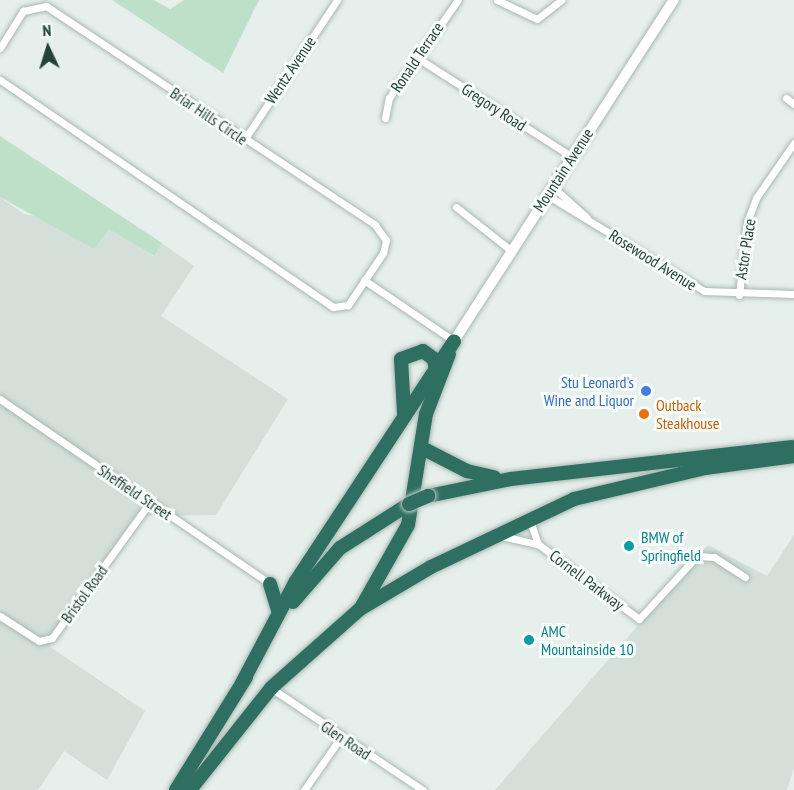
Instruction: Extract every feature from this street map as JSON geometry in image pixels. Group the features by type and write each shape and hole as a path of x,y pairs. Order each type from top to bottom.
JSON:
{"highway":[{"path":"242,683 278,611 296,581 436,364 454,341"},
{"path":"426,414 454,341"},
{"path":"402,419 406,406 400,361 419,350 436,364"},
{"path":"360,609 408,525 436,364"},
{"path":"176,790 242,683 324,562 363,530 409,504 428,496 511,479 794,447"},
{"path":"422,448 467,471 511,479"},
{"path":"190,790 271,688 360,609 492,534 528,517 634,482 794,456"},
{"path":"278,611 270,584 296,581"}],"street":[{"name":"Wentz Avenue","path":"244,140 337,0"},
{"name":"Ronald Terrace","path":"385,118 389,98 458,0"},
{"path":"497,0 537,19 561,0"},
{"name":"Mountain Avenue","path":"454,341 571,156 674,0"},
{"name":"Briar Hills Circle","path":"0,48 23,11 46,6 244,140 380,228 386,246 348,305 328,305 0,80"},
{"name":"Gregory Road","path":"416,57 571,156"},
{"path":"786,98 794,104"},
{"name":"Astor Place","path":"739,295 747,222 756,198 794,143"},
{"name":"Rosewood Avenue","path":"550,191 586,218 680,280 704,291 739,295 794,294"},
{"path":"456,207 512,251"},
{"path":"364,280 454,341"},
{"name":"Sheffield Street","path":"0,399 270,584"},
{"name":"Bristol Road","path":"0,616 39,641 52,638 150,502"},
{"name":"Cornell Parkway","path":"528,517 538,544"},
{"name":"Cornell Parkway","path":"492,534 538,544 639,619 697,556 714,557 745,578"},
{"name":"Glen Road","path":"271,688 423,790"},
{"path":"304,790 341,737"}],"shaded area":[{"path":"0,197 24,214 109,228 153,256 162,243 194,266 161,316 288,399 216,515 141,516 50,647 145,711 107,780 64,751 38,790 0,790"},
{"path":"794,535 794,768 787,790 495,790 708,545 767,576"}],"green space":[{"path":"112,0 154,0 170,9 184,0 259,0 223,73"},
{"path":"0,136 162,243 154,256 109,229 94,249 0,197"}],"place":[{"name":"Stu Leonard's Wine and Liquor","path":"646,391"},
{"name":"Outback Steakhouse","path":"644,414"},
{"name":"BMW of Springfield","path":"629,546"},
{"name":"AMC Mountainside 10","path":"529,640"}]}
